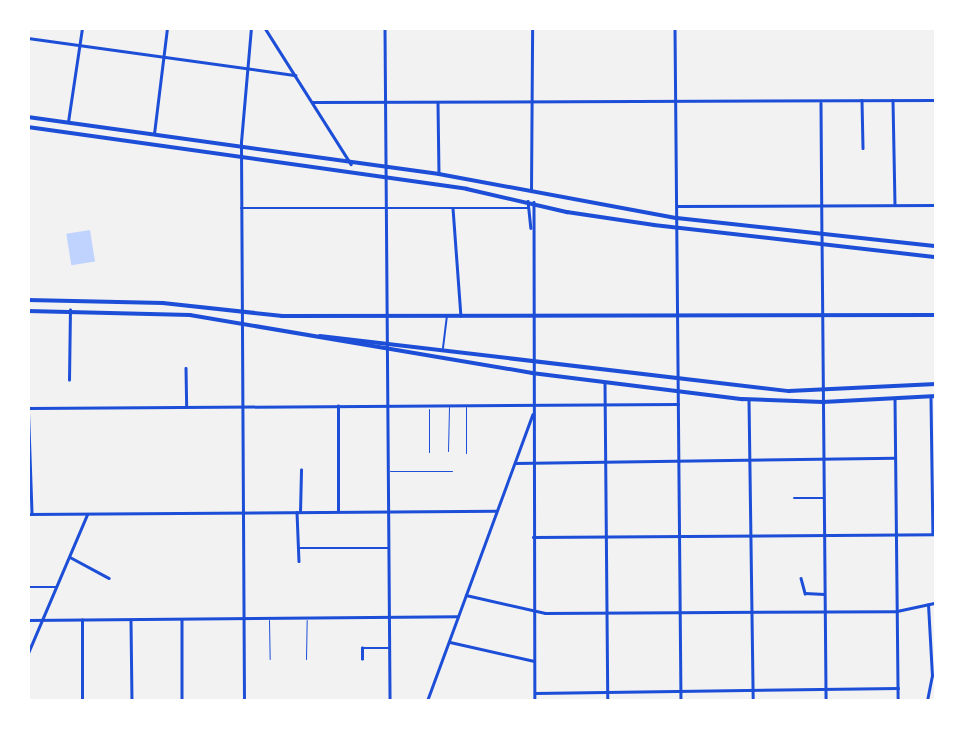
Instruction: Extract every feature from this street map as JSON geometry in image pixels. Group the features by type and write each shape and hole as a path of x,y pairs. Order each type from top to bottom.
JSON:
{"main road":[{"path":"28,117 241,146 386,170 439,174 677,218 936,246"},
{"path":"28,127 241,156 528,201 567,212 677,228 822,241 936,257"},
{"path":"28,300 163,303 242,314 447,317 936,315"},
{"path":"28,311 141,310 318,336 533,373 749,399 823,402 933,396"},
{"path":"318,336 388,341 532,363 678,380 823,390 936,384"},
{"path":"605,382 606,372"}],"street":[{"path":"68,122 82,28"},
{"path":"154,134 167,28"},
{"path":"244,701 241,146 251,28"},
{"path":"265,28 351,164"},
{"path":"385,28 390,701"},
{"path":"531,28 531,191"},
{"path":"675,28 681,701"},
{"path":"28,38 296,76"},
{"path":"862,100 863,148"},
{"path":"893,100 895,205"},
{"path":"313,102 674,103 936,100"},
{"path":"821,101 826,701"},
{"path":"438,103 439,174"},
{"path":"528,201 532,231"},
{"path":"534,202 532,363 535,701"},
{"path":"677,206 936,205"},
{"path":"241,208 528,208"},
{"path":"453,208 461,317"},
{"path":"69,380 70,310"},
{"path":"443,349 447,317"},
{"path":"186,368 187,407"},
{"path":"605,382 608,701"},
{"path":"533,537 934,534 933,396"},
{"path":"895,398 898,701"},
{"path":"28,399 30,514 496,511"},
{"path":"749,399 753,701"},
{"path":"29,408 678,404"},
{"path":"338,406 338,511"},
{"path":"427,701 533,412"},
{"path":"514,464 895,458"},
{"path":"299,561 301,470"},
{"path":"794,498 824,498"},
{"path":"28,653 87,513"},
{"path":"298,548 388,548"},
{"path":"71,556 109,578"},
{"path":"801,578 805,593 824,594"},
{"path":"28,587 57,587"},
{"path":"466,595 534,612 897,611 936,603"},
{"path":"927,701 932,676 928,605"},
{"path":"28,620 458,616"},
{"path":"82,619 82,701"},
{"path":"131,619 132,701"},
{"path":"181,619 181,701"},
{"path":"450,642 534,661"},
{"path":"362,659 362,648 389,648"},
{"path":"535,693 898,688"}],"lane":[{"path":"429,405 429,452"},
{"path":"448,451 449,405"},
{"path":"466,405 466,453"},
{"path":"388,471 452,471"},
{"path":"269,618 270,659"},
{"path":"306,659 307,618"}],"water":[{"path":"90,230 95,262 71,265 66,234"}]}
